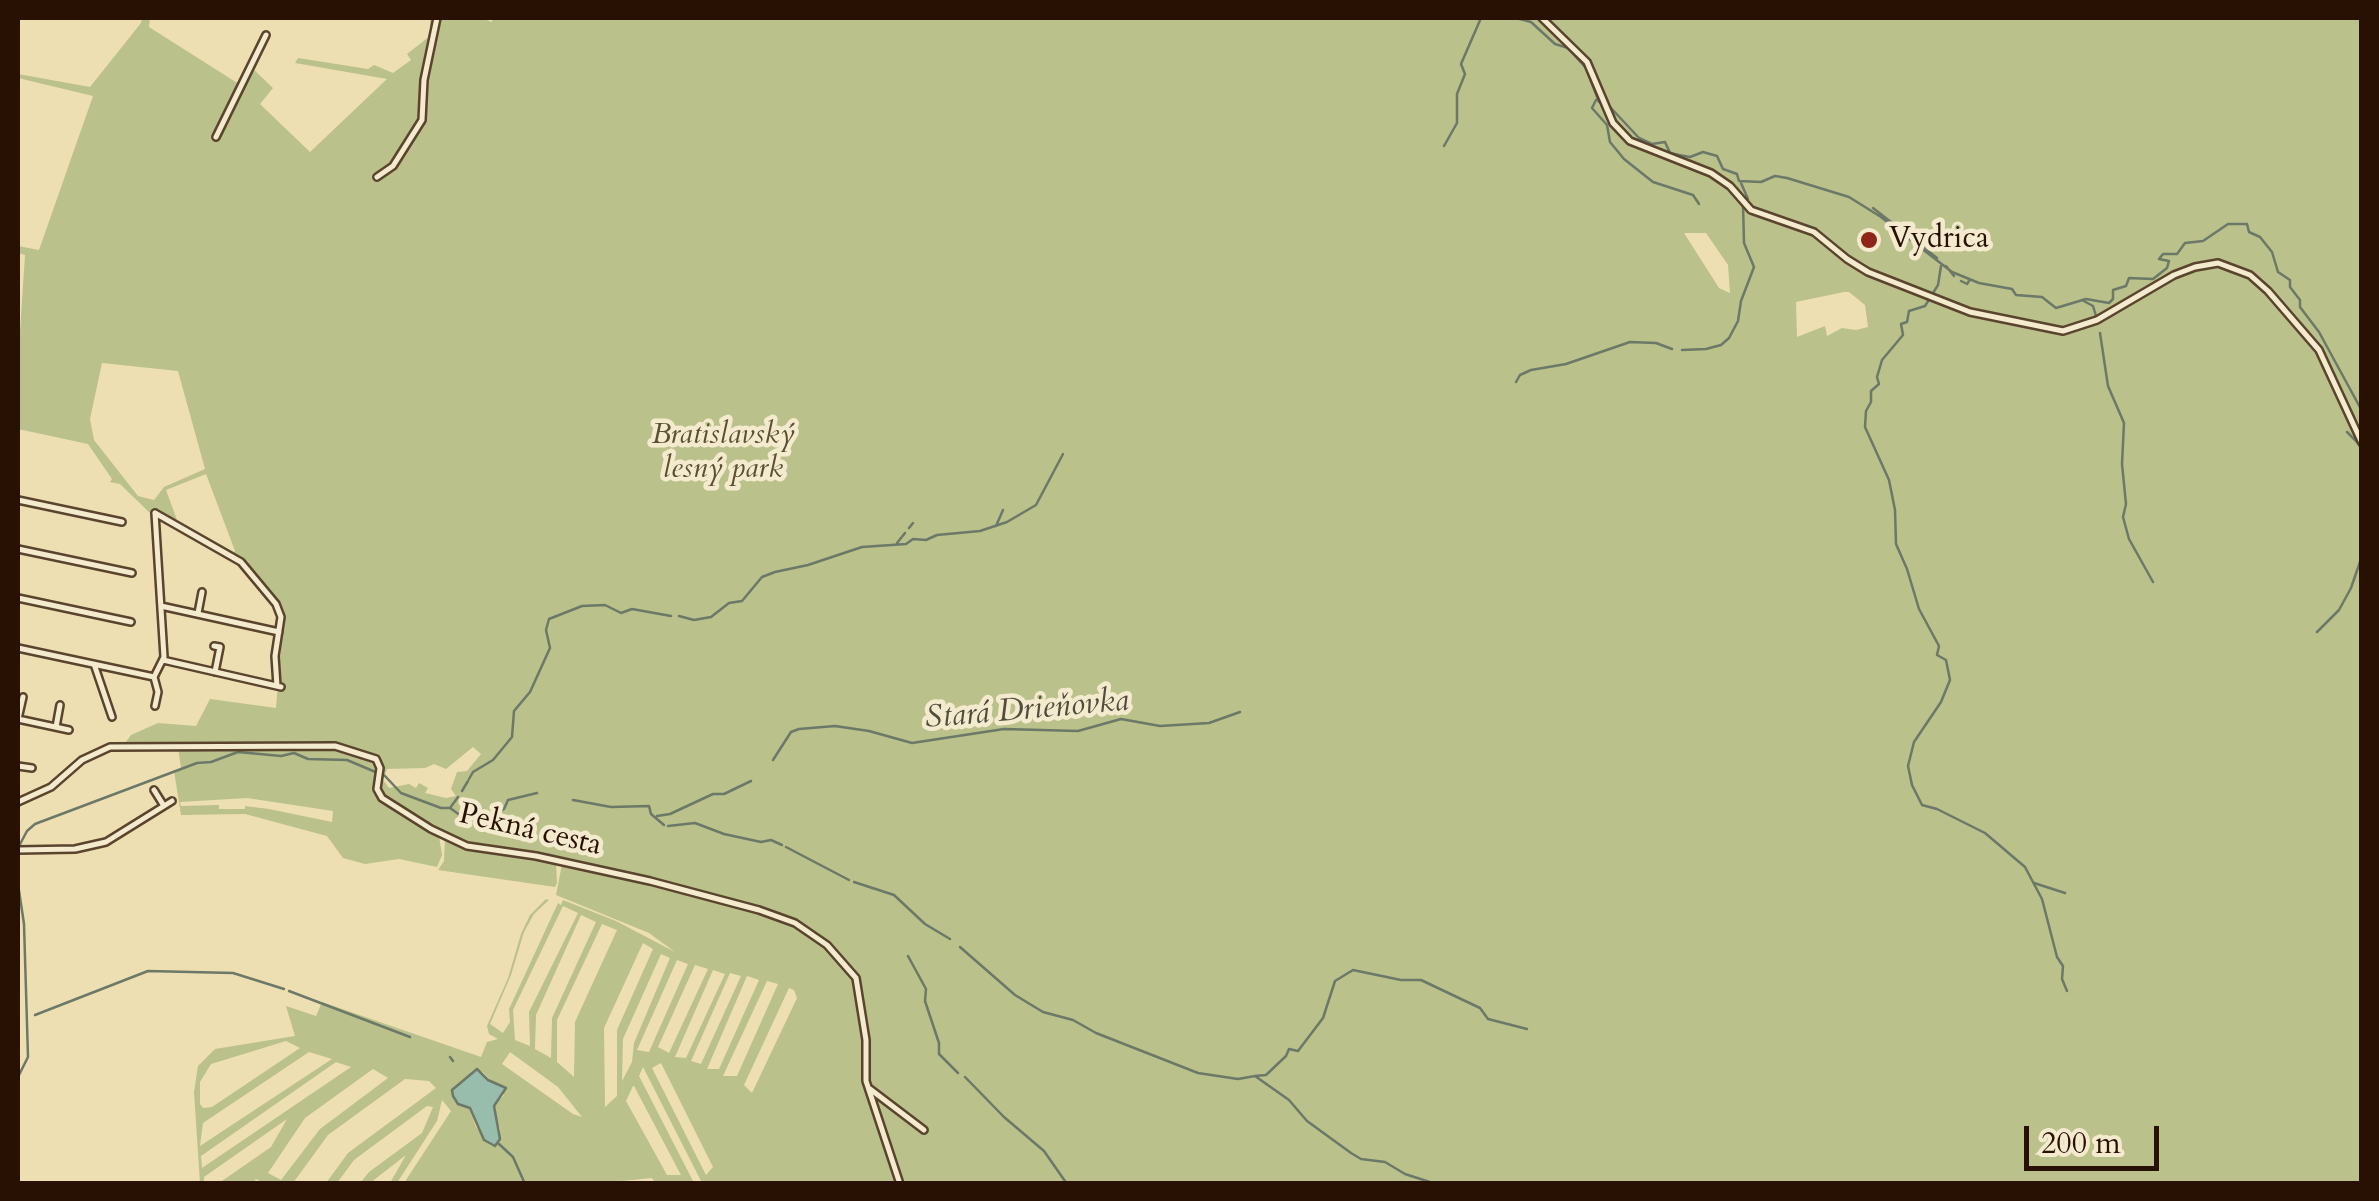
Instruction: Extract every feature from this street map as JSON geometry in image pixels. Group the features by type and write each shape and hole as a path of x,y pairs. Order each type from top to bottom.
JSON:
{"street":[{"path":"377,177 393,166 422,120 424,80 437,18"},
{"path":"1542,18 1587,62 1618,130 1638,146 1711,173 1759,215 1807,228 1856,266 1970,312 2064,330 2097,320 2196,266 2218,263 2236,269 2260,282 2319,350 2362,443"},
{"path":"216,137 266,34"},
{"path":"18,500 122,522"},
{"path":"156,706 154,676 164,660 155,513 246,566 278,608 275,656 279,686 164,660"},
{"path":"18,549 132,573"},
{"path":"198,614 202,592"},
{"path":"18,598 131,622"},
{"path":"161,606 279,632"},
{"path":"214,646 220,647 215,672"},
{"path":"18,648 154,676"},
{"path":"94,664 112,717"},
{"path":"23,697 18,719 69,730"},
{"path":"56,727 60,705"},
{"name":"Pekná cesta","path":"18,802 52,787 91,754 116,746 328,745 376,760 378,792 386,800 466,846 536,856 650,881 759,910 806,929 835,952 856,978 866,1040 868,1087 900,1184"},
{"path":"18,766 32,768"},
{"path":"154,790 164,806"},
{"path":"21,849 76,849 103,842 172,802"},
{"path":"868,1087 924,1130"}],"green space":[{"name":"Bratislavský lesný park","path":"142,18 150,18 149,27 242,86 251,67 273,88 260,104 310,152 387,79 295,63 298,58 368,69 374,65 393,73 411,60 407,54 430,36 430,18 481,18 492,22 492,18 2361,18 2361,1183 702,1183 643,1067 639,1076 694,1183 655,1183 652,1178 591,1184 404,1183 451,1111 442,1100 437,1121 397,1183 390,1183 406,1155 370,1183 360,1183 422,1133 433,1107 427,1106 354,1160 337,1183 326,1183 348,1153 436,1088 429,1081 405,1079 328,1135 293,1183 264,1183 256,1179 253,1183 219,1183 271,1147 287,1119 200,1183 194,1092 198,1066 215,1049 295,1036 286,1006 316,1016 322,1002 481,1057 487,1042 498,1039 489,1034 487,1026 508,978 521,934 530,915 546,899 549,900 534,914 524,932 511,975 490,1024 503,1033 510,1022 509,1009 558,903 561,905 563,900 616,921 675,952 649,933 556,895 562,864 698,895 693,890 553,856 469,842 387,798 376,780 375,791 381,800 439,836 442,855 437,867 399,859 365,864 343,858 327,836 245,814 181,815 174,771 181,768 178,747 172,743 126,742 131,735 158,723 196,726 210,699 276,708 284,610 247,563 154,511 153,516 120,484 110,482 112,479 88,444 18,429 25,255 18,253 18,246 39,250 93,96 18,78 18,74 90,87","holes":["1684,233 1706,233 1728,265 1730,293 1719,288","1849,292 1865,305 1868,327 1842,328 1827,336 1825,326 1797,337 1796,302","102,363 178,371 205,469 164,487 154,500 138,496 94,440 90,419","206,474 235,551 177,520 166,490","473,747 481,754 467,771 457,772 451,789 456,796 446,798 425,793 428,788 419,783 416,788 409,784 389,788 383,780 387,769 425,768 434,764 446,769","247,798 333,811 332,822 245,806 219,809 219,805 181,806 180,802","563,906 578,913 529,1012 530,1046 515,1040 513,1010","581,915 596,922 552,1018 551,1058 535,1049 536,1015","602,924 617,930 575,1022 574,1077 557,1062 557,1020","643,943 653,949 617,1030 617,1096 605,1107 604,1028","661,954 670,958 634,1043 632,1062 622,1081 623,1039","677,960 688,964 649,1052 637,1050","695,965 708,969 669,1053 658,1047","713,970 725,974 686,1058 675,1057","730,973 741,976 701,1064 691,1061","747,976 759,980 719,1069 707,1069","767,981 778,984 737,1076 723,1076","789,988 797,998 752,1093 744,1085","286,1041 300,1048 212,1107 203,1108 200,1082 211,1064","309,1052 332,1059 200,1146 203,1123","510,1052 558,1087 582,1117 502,1064","336,1062 351,1067 202,1168 201,1156","661,1063 713,1167 706,1175 652,1068","373,1069 388,1078 320,1129 281,1180 268,1173 305,1118","473,1071 483,1072 504,1095 494,1106 500,1130 491,1146 476,1127 469,1108 452,1090","634,1086 681,1175 667,1175 626,1101"]},
{"path":"445,838 472,849 556,862 557,883 555,887 438,870 444,861"}],"shaded area":[{"path":"477,1069 488,1080 506,1088 494,1106 500,1139 495,1146 484,1140 470,1108 458,1104 453,1096 452,1090"}],"waterway":[{"path":"1444,146 1457,123 1457,94 1465,74 1461,64 1481,18"},
{"name":"Vydrica","path":"1516,18 1531,22 1555,44 1568,48 1586,68 1599,102 1611,108 1639,138 1652,144 1665,142 1670,153 1690,157 1703,152 1717,156 1723,169 1737,174 1739,181 1761,182 1775,176 1849,197 1952,272 1979,283 2012,289 2016,295 2042,297 2056,308 2086,299 2109,303 2113,290 2126,286 2129,278 2153,279 2167,268 2169,261 2159,259 2163,254 2177,254 2185,243 2203,241 2228,224 2247,224 2249,232 2260,237 2272,252 2278,272 2290,280 2300,307 2319,332 2362,411"},
{"path":"1596,100 1592,108 1607,125 1610,142 1624,159 1653,182 1693,195 1699,204"},
{"path":"1741,183 1748,199"},
{"path":"1682,350 1721,345 1738,321 1754,267 1744,243 1743,204"},
{"name":"Vydrica","path":"1873,208 1937,258"},
{"path":"1941,266 1938,285 1925,306 1909,311 1907,322 1901,324 1903,335 1882,360 1879,384 1871,391 1866,411 1865,427 1889,480 1896,544 1919,609 1939,646 1937,655 1946,660 1950,680 1941,702 1914,742 1908,766 1922,805 1985,833 2025,867 2042,899 2067,991"},
{"name":"Vydrica","path":"1946,266 1954,276"},
{"path":"1961,281 1969,281"},
{"path":"2082,300 2093,306 2096,316"},
{"path":"2100,333 2108,386 2124,423 2123,517 2129,539 2153,582"},
{"path":"1516,382 1531,370 1566,364 1630,342 1656,343 1672,349"},
{"path":"2347,432 2362,447"},
{"path":"679,616 694,620 711,617 729,603 742,601 762,577 862,547 906,544 913,539 980,531 1007,522 1036,505 1063,454"},
{"path":"996,526 1003,510"},
{"path":"909,528 913,523"},
{"path":"897,543 905,533"},
{"path":"2317,632 2339,610 2362,556"},
{"path":"469,779 473,772 493,760 512,737 514,711 530,692 550,648 546,630 549,619 582,606 605,605 621,613 632,609 671,616"},
{"name":"Stará Drieňovka","path":"773,760 791,732 799,729 835,726 912,743 1004,729 1078,731 1121,719 1160,726 1209,723 1240,712"},
{"path":"18,848 35,824 197,763 238,752 281,756 294,753 308,759 347,760 385,776 401,793 450,808 464,818 495,815 508,800 537,793"},
{"path":"462,791 468,781"},
{"name":"Stará Drieňovka","path":"657,816 751,781"},
{"path":"450,808 458,797"},
{"path":"573,800 611,807 649,806 651,814 664,825"},
{"path":"668,826 695,823 724,834 782,845"},
{"path":"786,847 849,880"},
{"path":"854,882 894,895 925,924 950,939"},
{"path":"2034,883 2065,893"},
{"path":"18,884 24,924 28,1057 18,1077"},
{"path":"960,947 1015,995 1043,1012 1073,1020 1198,1073 1238,1079 1255,1076 1289,1100 1307,1121 1361,1159 1385,1162 1405,1174 1436,1184"},
{"path":"908,956 926,989 925,1001 939,1054 958,1073"},
{"path":"1255,1076 1266,1075 1289,1049 1298,1051 1323,1018 1335,981 1353,970 1421,980 1480,1008 1488,1019 1527,1029"},
{"path":"35,1015 148,971 233,973 284,989"},
{"path":"289,991 410,1037"},
{"path":"450,1057 453,1061"},
{"path":"965,1077 1044,1151 1067,1184"},
{"path":"499,1144 513,1157 525,1184"}],"place":[{"name":"Vydrica","path":"1869,240"}]}
